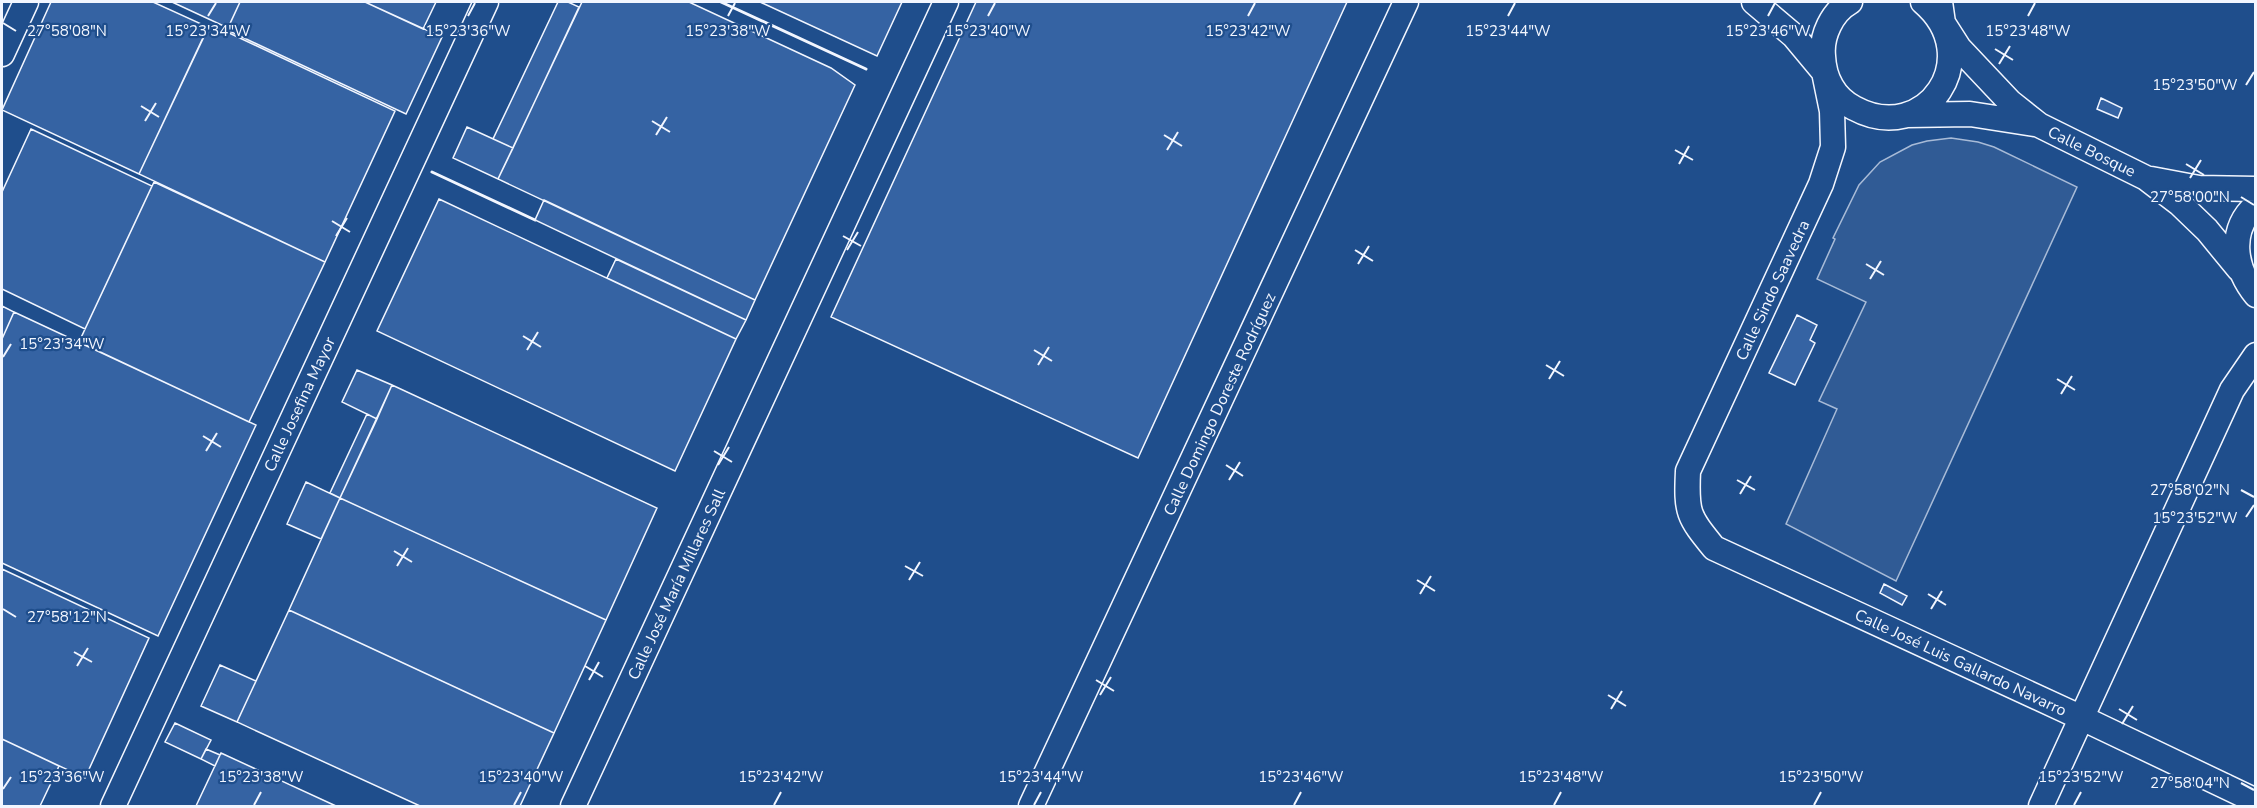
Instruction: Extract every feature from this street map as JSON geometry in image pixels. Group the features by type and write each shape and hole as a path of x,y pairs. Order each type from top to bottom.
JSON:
{"street":[{"path":"2,54 26,2"},
{"name":"Calle Josefina Mayor","path":"112,807 486,2"},
{"name":"Calle José María Millares Sall","path":"573,807 946,2"},
{"name":"Calle Domingo Doreste Rodríguez","path":"1031,807 1406,2"},
{"path":"1754,2 1794,36 1824,72"},
{"name":"Calle Sindo Saavedra","path":"1686,504 1688,471 1821,184 1833,147 1832,111 1822,53 1825,34 1833,18 1850,2"},
{"name":"Calle Bosque","path":"1923,2 1934,11 1941,12 1959,48 2010,102 2039,124 2146,178 2180,204 2207,230 2239,269 2246,283 2256,295"},
{"path":"1906,116 1923,107 1937,94 1947,78 1950,60 1949,41 1941,12"},
{"name":"Calle Bosque","path":"1824,72 1833,90 1848,105 1866,115 1886,118 1970,114 2039,124"},
{"name":"Calle Bosque","path":"2146,178 2199,188 2256,189"},
{"path":"2239,269 2236,249 2240,229 2249,211 2256,205"},
{"path":"2041,807 2232,390 2256,355"},
{"name":"Calle José Luis Gallardo Navarro","path":"1686,504 1694,523 1714,548 2256,801"}],"shaded area":[{"path":"1951,138 1994,147 2077,187 1896,581 1786,524 1837,409 1819,401 1866,302 1817,279 1835,239 1833,238 1859,185 1880,162 1912,145"}],"building":[{"path":"51,2 153,2 208,27 139,174 2,110"},
{"path":"172,2 240,2 228,28"},
{"path":"240,2 365,2 442,37 406,114 227,30"},
{"path":"365,2 436,2 423,29"},
{"path":"558,2 568,2 579,7 513,148 493,139"},
{"path":"582,2 689,2 831,68 855,85 755,300 498,179"},
{"path":"760,2 902,2 877,56"},
{"path":"976,2 1347,2 1138,458 831,317"},
{"path":"210,24 395,111 325,262 139,174"},
{"path":"2101,98 2122,108 2118,118 2097,109"},
{"path":"467,127 513,148 498,179 453,158"},
{"path":"31,129 152,186 85,329 2,289 2,192"},
{"path":"154,182 325,262 249,422 79,342"},
{"path":"439,199 736,339 675,471 377,331"},
{"path":"544,200 755,300 746,320 535,220"},
{"path":"616,259 746,320 736,339 607,278"},
{"path":"2,306 14,312 2,339"},
{"path":"14,312 256,425 158,636 2,563 2,339"},
{"path":"1797,315 1817,325 1810,340 1815,343 1795,385 1769,373"},
{"path":"357,370 392,385 377,419 342,402"},
{"path":"392,385 657,508 606,620 340,498"},
{"path":"367,414 377,419 340,498 330,493"},
{"path":"306,482 340,498 321,539 287,524"},
{"path":"340,498 606,620 554,733 289,610"},
{"path":"2,569 149,638 85,778 2,739"},
{"path":"1884,584 1907,596 1902,605 1880,593"},
{"path":"289,610 554,733 520,806 420,806 237,722"},
{"path":"220,665 256,681 237,722 201,706"},
{"path":"175,723 211,740 201,759 165,742"},
{"path":"2,739 59,766 40,806 2,806"},
{"path":"206,749 220,755 215,766 201,759"},
{"path":"221,753 336,806 196,806"}],"wall":[{"path":"721,2 866,69"},
{"path":"432,172 535,220"}]}
